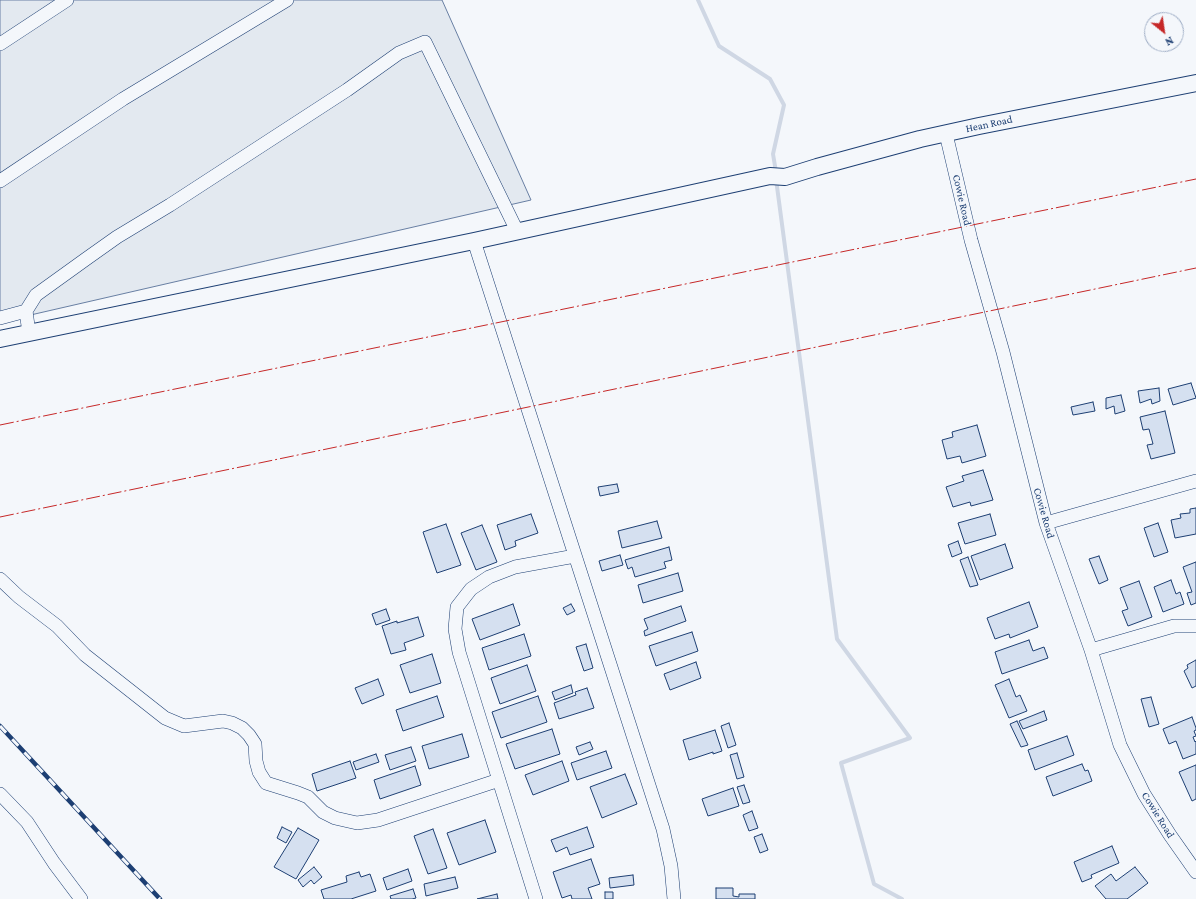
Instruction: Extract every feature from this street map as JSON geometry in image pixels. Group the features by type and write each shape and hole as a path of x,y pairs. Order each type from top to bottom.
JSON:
{"street":[{"path":"0,44 67,0"},
{"path":"0,181 123,99 287,0"},
{"path":"29,333 26,311 36,295 111,242 340,94 399,53 425,42 516,231"},
{"name":"Hean Road","path":"0,339 777,177 920,139 1196,83"},
{"name":"Cowie Road","path":"946,134 971,240 1003,352 1046,523 1091,650 1120,746 1144,794 1196,872"},
{"path":"474,240 663,829 671,866 674,899"},
{"path":"0,318 26,311"},
{"path":"1046,523 1196,481"},
{"path":"536,899 459,652 455,629 457,606 471,589 489,577 515,567 575,556"},
{"path":"0,579 19,597 57,626 85,655 165,718 184,726 223,721 232,723 242,728 255,744 256,761 266,783 308,797 324,812 335,818 357,823 378,820 499,780"},
{"path":"1091,650 1174,626 1196,626"},
{"path":"0,794 27,822 54,863 81,899"}],"shaded area":[{"path":"0,0 442,0 531,200 0,322"}],"building":[{"path":"1191,383 1196,398 1173,405 1168,389"},
{"path":"1159,388 1160,401 1152,404 1151,399 1140,403 1138,391"},
{"path":"1121,395 1125,411 1115,414 1114,406 1106,409 1106,398"},
{"path":"1093,402 1095,411 1073,415 1071,407"},
{"path":"1165,411 1175,453 1151,459 1147,445 1153,444 1149,429 1143,430 1140,417"},
{"path":"977,425 986,456 962,463 960,456 947,459 942,440 953,437 952,432"},
{"path":"983,470 993,500 971,506 970,502 953,507 946,487 964,481 962,476"},
{"path":"617,484 619,492 600,496 598,487"},
{"path":"1196,508 1196,534 1175,538 1171,520 1181,518 1180,514 1190,513 1190,509"},
{"path":"531,514 538,533 515,541 516,546 505,550 497,525"},
{"path":"990,514 996,535 965,544 958,523"},
{"path":"657,521 662,538 622,548 618,531"},
{"path":"1158,523 1168,552 1154,557 1144,528"},
{"path":"446,524 461,565 437,573 423,532"},
{"path":"482,525 497,562 476,570 461,533"},
{"path":"958,541 962,553 952,557 948,545"},
{"path":"1005,544 1013,568 980,580 971,556"},
{"path":"669,547 672,560 664,562 666,568 635,577 632,567 628,569 625,560"},
{"path":"620,555 623,565 602,571 599,561"},
{"path":"1099,556 1108,580 1099,584 1089,559"},
{"path":"968,557 978,585 970,587 960,560"},
{"path":"1196,562 1196,603 1191,605 1187,593 1192,592 1183,567"},
{"path":"678,573 683,591 643,603 638,585"},
{"path":"1171,580 1176,594 1180,592 1184,604 1163,612 1154,587"},
{"path":"1139,581 1152,617 1128,626 1122,611 1128,609 1120,588"},
{"path":"1029,602 1038,627 1010,638 1009,634 995,639 987,618"},
{"path":"513,604 520,625 480,640 472,619"},
{"path":"571,604 575,611 567,615 563,608"},
{"path":"681,606 686,621 645,636 644,631 648,629 644,619"},
{"path":"386,609 390,620 376,625 372,614"},
{"path":"418,617 424,636 404,643 406,650 391,654 382,626 397,621 397,623"},
{"path":"692,632 698,651 656,666 649,646"},
{"path":"524,634 531,656 489,670 482,648"},
{"path":"1029,640 1033,651 1044,647 1048,658 1002,674 995,652"},
{"path":"586,644 593,668 584,671 576,647"},
{"path":"432,654 441,683 410,693 400,665"},
{"path":"1196,660 1196,686 1192,688 1184,671 1188,668 1187,665"},
{"path":"696,662 701,678 670,690 664,674"},
{"path":"527,665 536,691 500,704 491,678"},
{"path":"378,679 384,695 362,704 355,688"},
{"path":"1009,679 1016,697 1020,695 1027,711 1009,718 995,685"},
{"path":"571,685 573,693 555,700 552,692"},
{"path":"587,688 594,708 559,719 554,703 576,695 575,692"},
{"path":"437,696 444,717 403,731 396,710"},
{"path":"538,696 547,722 501,738 492,712"},
{"path":"1151,697 1159,724 1149,727 1141,699"},
{"path":"1044,711 1047,720 1023,729 1019,721"},
{"path":"1192,717 1196,728 1194,731 1196,736 1193,737 1195,742 1196,741 1196,754 1183,759 1176,741 1169,744 1163,729"},
{"path":"1017,721 1028,745 1021,747 1010,724"},
{"path":"729,723 736,745 728,748 721,726"},
{"path":"552,729 560,754 515,769 506,744"},
{"path":"715,730 722,751 713,754 713,752 689,760 683,740"},
{"path":"462,734 469,757 429,769 422,746"},
{"path":"1067,736 1074,755 1035,770 1028,750"},
{"path":"590,742 593,749 579,755 576,747"},
{"path":"411,747 416,761 390,770 385,755"},
{"path":"606,751 612,768 577,780 571,763"},
{"path":"737,753 744,777 737,779 730,755"},
{"path":"376,754 379,762 356,770 353,762"},
{"path":"350,761 356,778 317,791 312,774"},
{"path":"562,761 569,781 533,795 525,775"},
{"path":"1082,764 1085,771 1088,770 1092,781 1053,796 1046,777"},
{"path":"1196,765 1196,799 1192,801 1179,772"},
{"path":"415,766 421,785 380,799 374,780"},
{"path":"625,774 637,804 602,818 590,787"},
{"path":"744,785 750,802 743,804 737,787"},
{"path":"733,788 739,806 708,816 702,799"},
{"path":"752,811 758,828 749,831 743,815"},
{"path":"485,820 496,852 459,865 447,833"},
{"path":"282,827 292,832 286,843 277,838"},
{"path":"587,827 594,847 570,855 567,847 556,852 551,840"},
{"path":"298,828 319,840 296,879 274,867"},
{"path":"433,829 447,868 428,874 414,836"},
{"path":"762,834 768,850 760,853 754,837"},
{"path":"1112,846 1119,863 1091,875 1092,878 1082,882 1074,862"},
{"path":"591,859 600,884 588,888 592,899 572,899 571,895 562,898 553,872"},
{"path":"314,867 322,877 314,884 311,880 303,887 298,880"},
{"path":"1135,867 1148,883 1127,899 1106,899 1095,886 1111,874 1116,881"},
{"path":"408,869 412,881 387,890 383,878"},
{"path":"359,872 361,877 370,874 376,891 351,899 324,899 321,890 347,882 346,876"},
{"path":"633,875 634,885 610,888 609,878"},
{"path":"455,877 458,888 426,896 424,884"},
{"path":"716,888 733,888 733,896 739,897 739,894 755,894 755,899 716,899"},
{"path":"413,889 416,898 391,899 390,896"},
{"path":"605,892 613,892 613,899 605,899"},
{"path":"497,894 498,899 477,899"}],"waterway":[{"path":"698,0 719,46 770,79 784,105 773,154 776,172"},
{"path":"776,179 837,639 910,738 841,763 874,884 902,899"}],"railway":[{"path":"0,726 160,899"}],"power":[{"path":"0,425 1196,179"},
{"path":"0,517 1196,268"}]}
